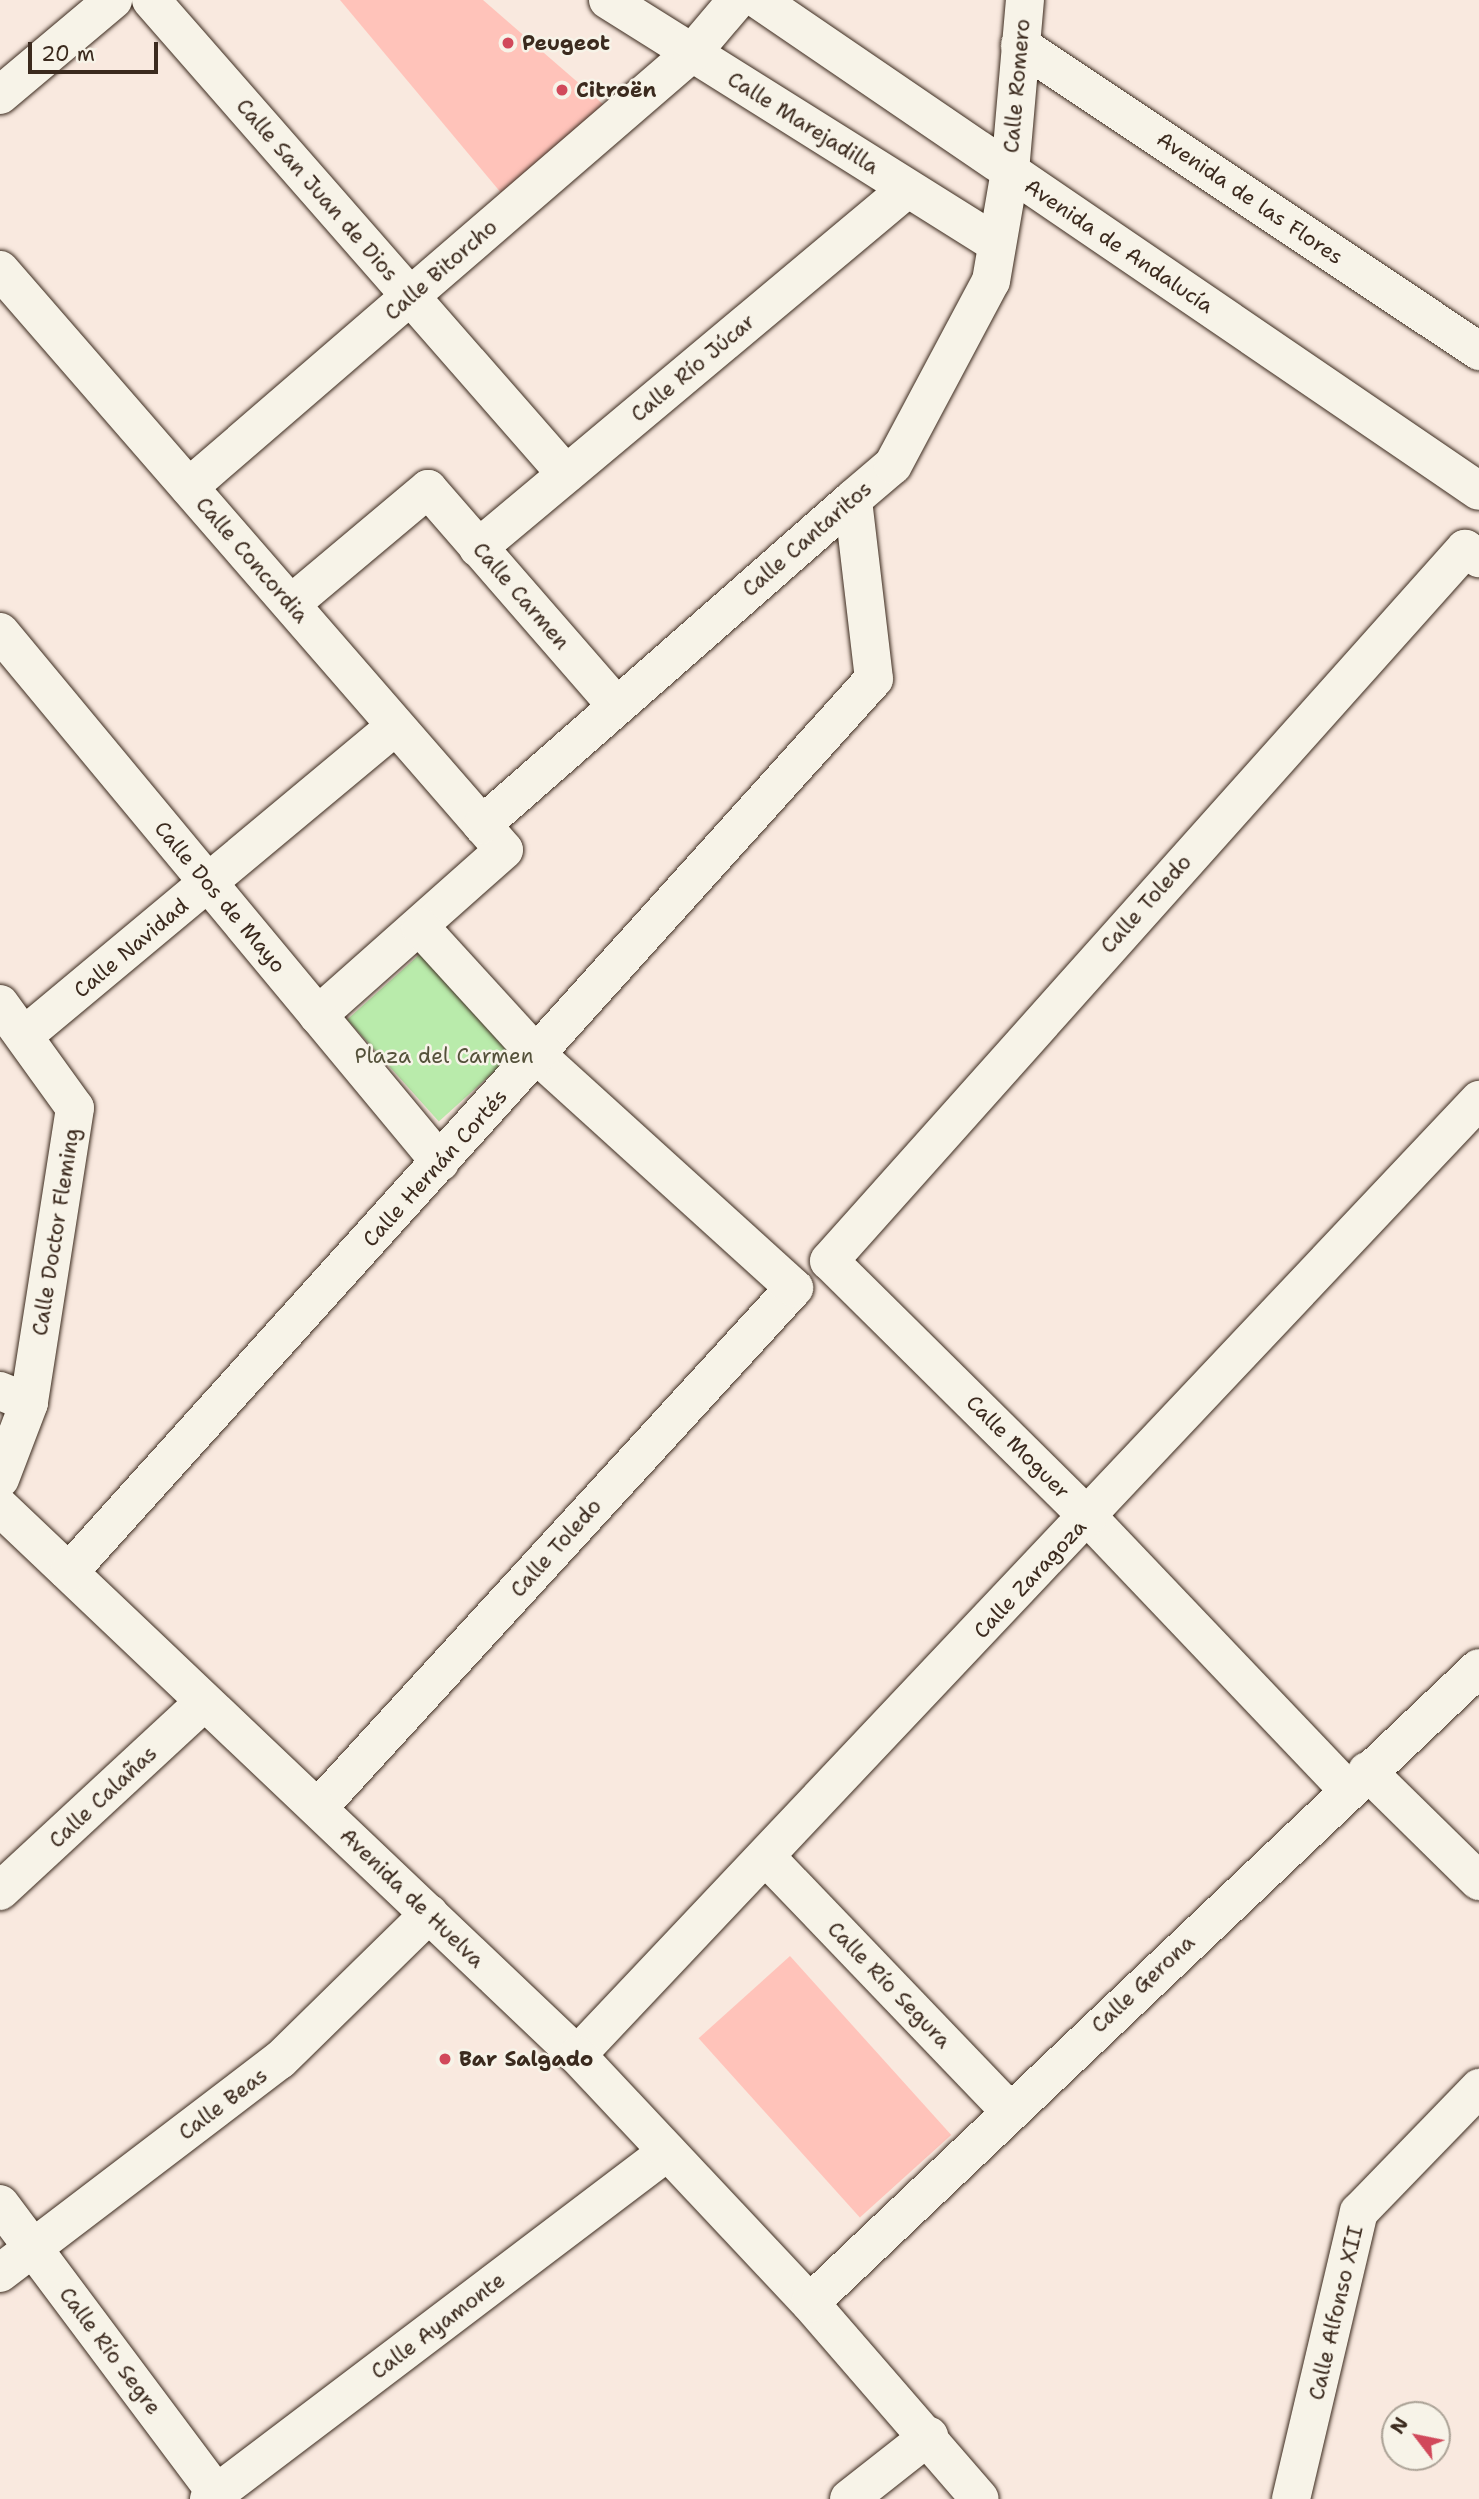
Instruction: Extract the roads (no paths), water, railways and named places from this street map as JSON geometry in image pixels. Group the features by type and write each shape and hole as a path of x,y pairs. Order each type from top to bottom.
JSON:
{"main road":[{"path":"0,95 113,0"},
{"name":"Calle San Juan de Dios","path":"150,0 566,474"},
{"name":"Calle Marejadilla","path":"608,0 998,244"},
{"path":"692,53 737,0"},
{"name":"Avenida de Andalucía","path":"759,0 1479,491"},
{"name":"Calle Romero","path":"1010,171 1025,0"},
{"name":"Avenida de las Flores","path":"1020,44 1479,351"},
{"name":"Calle Bitorcho","path":"189,488 692,53"},
{"name":"Calle Cantaritos","path":"493,837 614,703 893,465 991,281 1010,171"},
{"name":"Calle Río Júcar","path":"478,548 907,189"},
{"name":"Calle Concordia","path":"0,270 493,837"},
{"name":"Calle Carmen","path":"291,604 428,489 614,703"},
{"name":"Calle Hernán Cortés","path":"69,1572 874,679 853,499"},
{"name":"Calle Toledo","path":"829,1261 1472,554"},
{"name":"Calle Dos de Mayo","path":"0,632 440,1162"},
{"name":"Calle Navidad","path":"26,1034 396,726"},
{"path":"318,1015 420,927 493,837"},
{"path":"420,927 537,1055"},
{"name":"Calle Doctor Fleming","path":"0,1004 26,1034 75,1108 14,1397 0,1479"},
{"name":"Calle Toledo","path":"318,1808 793,1288 537,1055"},
{"name":"Calle Zaragoza","path":"578,2055 768,1859 1479,1100"},
{"name":"Calle Moguer","path":"829,1261 1357,1780 1479,1881"},
{"name":"Avenida de Huelva","path":"0,1507 578,2055 810,2303 929,2437 965,2494"},
{"name":"Calle Gerona","path":"810,2303 1357,1780 1479,1668"},
{"name":"Calle Calañas","path":"0,1891 204,1702"},
{"name":"Calle Río Segura","path":"768,1859 1010,2111"},
{"name":"Calle Beas","path":"0,2273 280,2060 429,1914"},
{"name":"Calle Alfonso XII","path":"1291,2499 1359,2212 1479,2088"},
{"name":"Calle Ayamonte","path":"215,2497 667,2152"},
{"name":"Calle Río Segre","path":"0,2204 215,2497"},
{"path":"849,2499 929,2437"}],"place":[{"name":"Peugeot","path":"508,43"},
{"name":"Citroën","path":"562,90"},
{"name":"Bar Salgado","path":"445,2059"}],"park label":[{"name":"Plaza del Carmen","path":"444,1056"}]}
